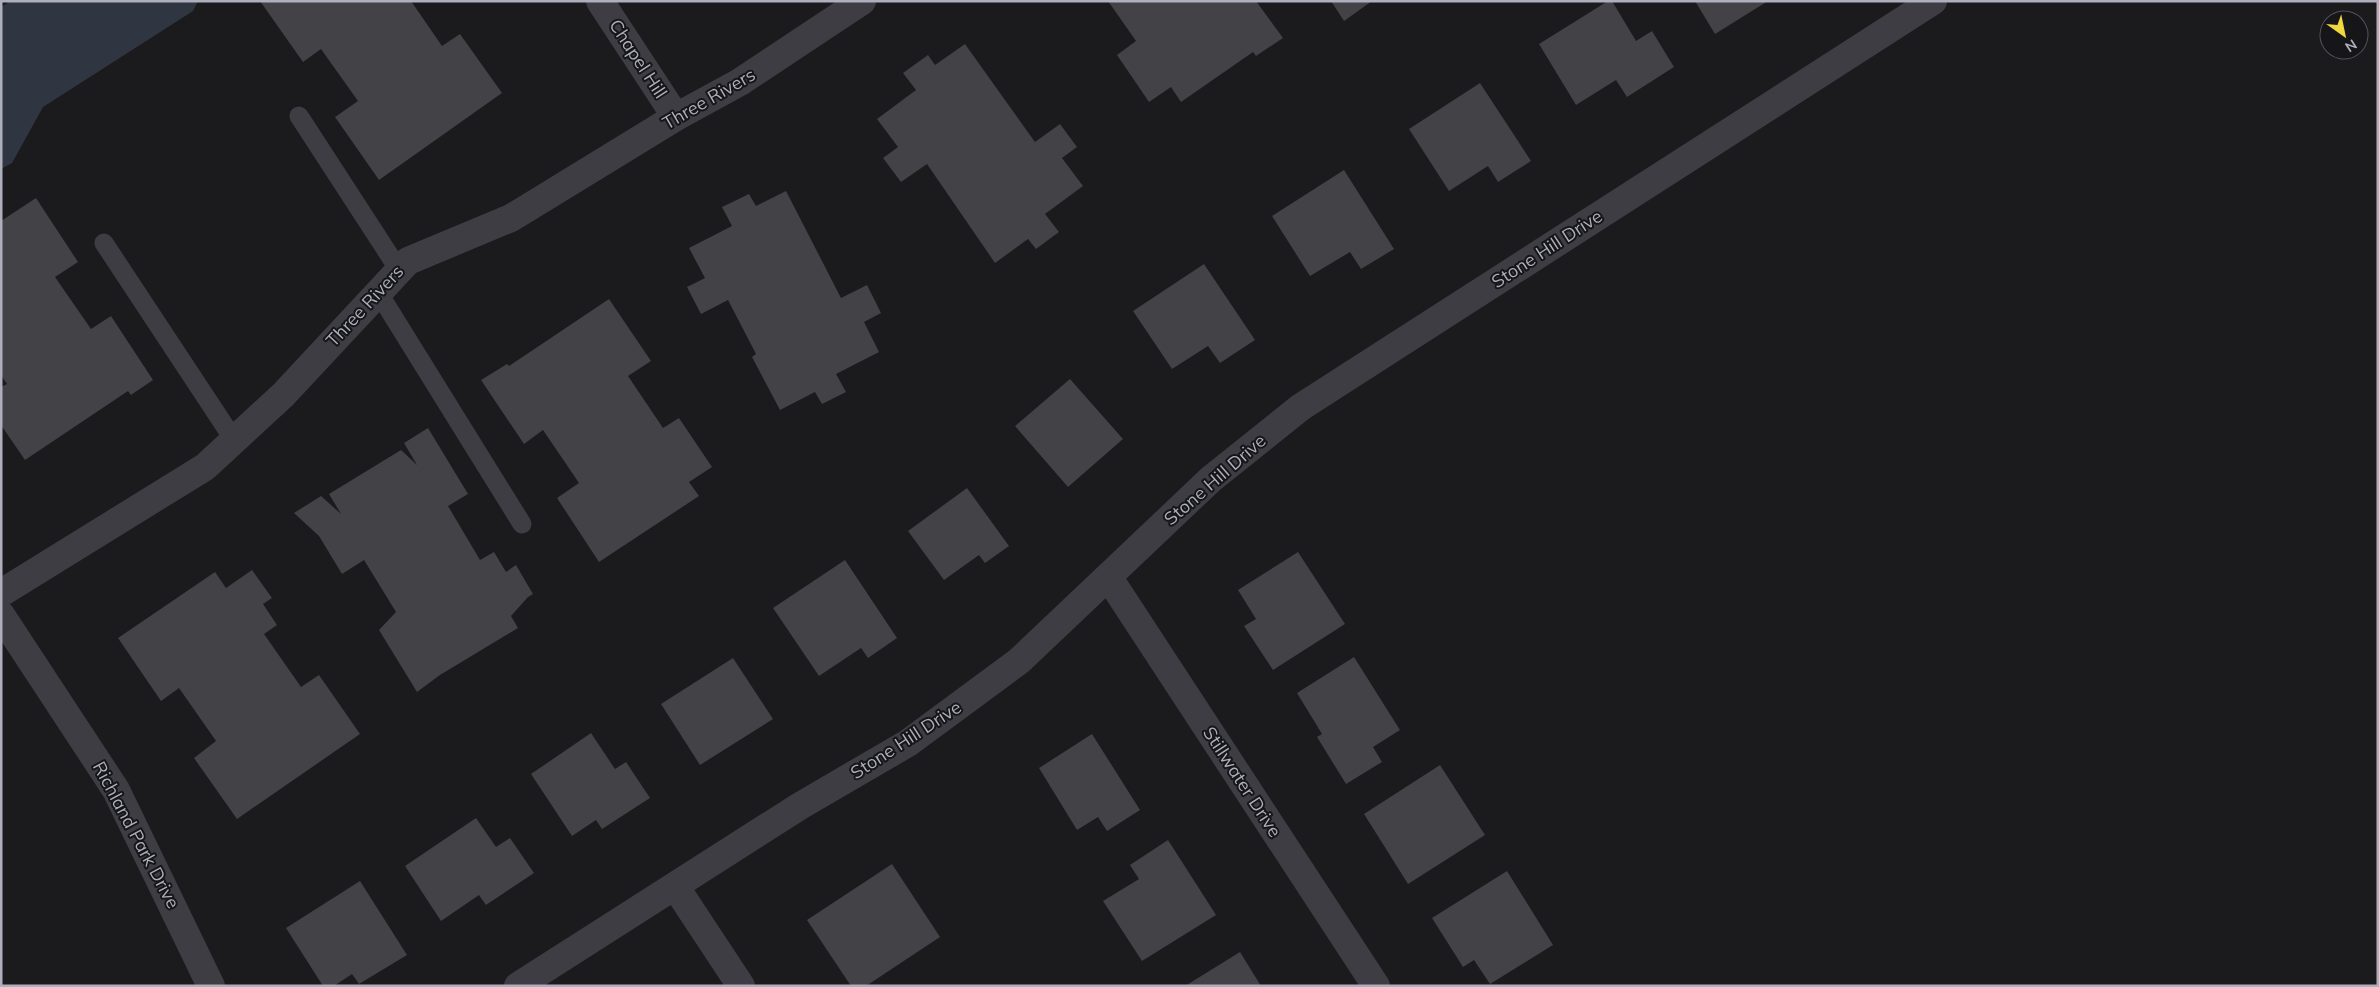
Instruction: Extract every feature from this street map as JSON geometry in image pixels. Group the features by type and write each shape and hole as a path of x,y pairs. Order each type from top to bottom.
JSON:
{"street":[{"name":"Chapel Hill","path":"600,1 676,117"},
{"name":"Three Rivers","path":"1,593 205,466 284,395 408,261 511,218 676,117 740,82 862,1"},
{"name":"Stone Hill Drive","path":"518,986 800,806 908,743 1019,661 1109,578 1211,479 1302,407 1934,1"},
{"name":"Stillwater Drive","path":"1109,578 1376,986"},
{"name":"Richland Park Drive","path":"1,614 116,790 211,986"},
{"path":"675,886 741,986"}],"lane":[{"path":"299,116 399,270"},
{"path":"104,243 234,440"},
{"path":"378,292 522,524"}],"shaded area":[{"path":"11,1 198,1 193,11 43,107 12,163 1,169 1,7"}],"building":[{"path":"260,1 411,1 442,46 460,34 502,93 379,180 335,117 358,101 321,49 303,62"},
{"path":"1108,1 1256,1 1283,38 1256,56 1253,52 1181,102 1171,87 1149,102 1117,55 1136,41"},
{"path":"1331,1 1372,1 1344,21"},
{"path":"1608,1 1612,1 1636,41 1652,31 1674,67 1627,97 1616,80 1576,105 1539,44"},
{"path":"1695,1 1768,1 1715,34"},
{"path":"965,44 1035,142 1060,124 1077,147 1062,158 1083,186 1045,214 1059,232 1036,249 1028,239 995,263 927,164 901,182 883,158 898,147 877,119 916,90 903,73 928,55 935,65"},
{"path":"1480,83 1531,161 1498,182 1488,166 1449,191 1409,129"},
{"path":"1344,170 1394,249 1361,269 1350,252 1310,276 1272,216"},
{"path":"786,191 841,298 867,285 881,313 864,322 879,352 836,374 846,392 822,404 815,392 780,410 752,357 756,354 728,300 701,314 687,287 705,278 689,248 732,226 722,207 749,194 756,206"},
{"path":"36,198 78,262 55,277 91,329 111,316 153,380 131,395 128,391 25,460 1,425 1,387 7,384 1,375 1,221"},
{"path":"1204,264 1255,340 1220,363 1208,346 1172,369 1133,311"},
{"path":"609,299 651,361 628,376 663,428 679,418 712,467 689,482 699,496 599,562 557,498 579,483 543,430 524,444 481,380 507,364 509,366"},
{"path":"1070,379 1123,439 1068,487 1015,426"},
{"path":"428,428 468,494 448,506 480,560 494,552 506,572 516,565 533,594 511,616 518,628 440,675 417,692 379,630 396,612 364,560 342,574 319,536 294,513 321,496 341,514 329,494 401,450 417,465 404,443"},
{"path":"967,488 1009,546 985,563 979,555 944,580 908,531"},
{"path":"1298,552 1345,624 1273,670 1244,626 1256,619 1238,590"},
{"path":"845,560 897,638 868,658 861,648 819,676 773,608"},
{"path":"252,570 272,598 263,604 277,625 264,634 301,687 319,675 360,734 237,819 194,758 216,741 179,688 161,701 118,638 215,572 226,588"},
{"path":"1354,657 1400,730 1373,747 1382,762 1346,784 1317,737 1322,734 1297,693"},
{"path":"733,658 773,719 700,765 661,704"},
{"path":"591,733 615,769 626,762 650,798 602,829 596,820 572,836 531,774"},
{"path":"1092,734 1140,810 1107,831 1098,817 1077,830 1039,768"},
{"path":"1440,765 1485,835 1408,884 1364,814"},
{"path":"476,818 496,847 510,838 534,873 486,905 479,895 441,921 405,866"},
{"path":"1168,840 1216,915 1142,961 1103,901 1139,879 1130,865"},
{"path":"892,864 940,937 866,986 851,986 807,920"},
{"path":"1507,871 1553,945 1490,984 1474,960 1463,967 1432,918"},
{"path":"360,881 407,955 359,984 352,974 334,986 323,986 286,928"},
{"path":"1240,952 1261,986 1185,986"}]}
